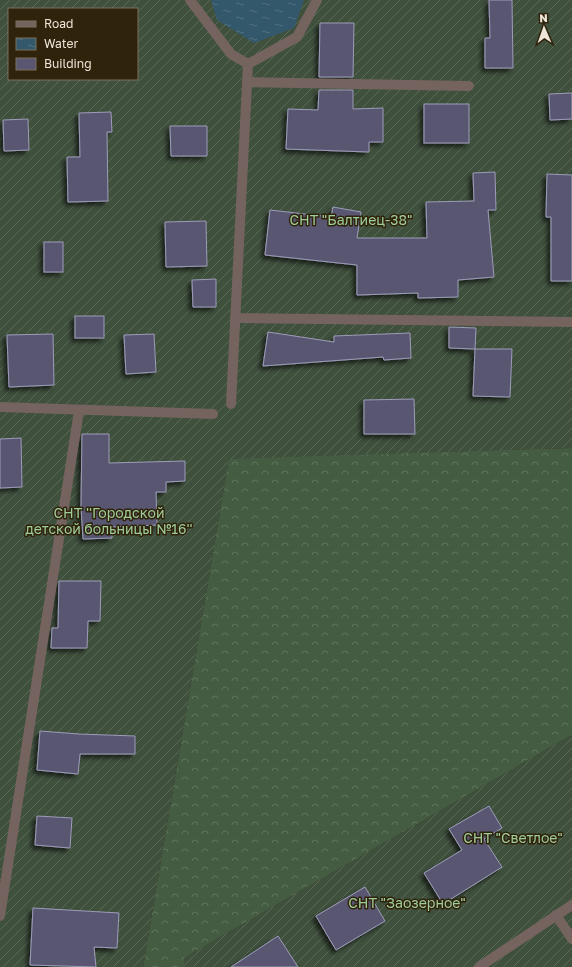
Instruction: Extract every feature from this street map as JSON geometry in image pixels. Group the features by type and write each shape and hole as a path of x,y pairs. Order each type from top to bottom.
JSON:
{"street":[{"path":"190,0 231,54 248,64"},
{"path":"248,64 297,36 317,0"},
{"path":"231,404 248,64"},
{"path":"247,82 469,86"},
{"path":"235,318 572,322"},
{"path":"0,407 79,411 213,414"},
{"path":"0,916 79,411"},
{"path":"479,967 572,905"},
{"path":"556,915 572,939"}],"green space":[{"name":"СНТ \"Балтиец-38\"","path":"0,0 572,0 572,448 229,459 143,967 0,967"},
{"path":"572,448 572,735 184,958 184,967 143,967 229,458"},
{"name":"СНТ \"Заозерное\"","path":"572,735 572,967 184,967 184,958"}],"water":[{"path":"211,0 304,0 294,28 254,43 217,20"}],"building":[{"path":"489,0 512,0 513,68 485,68 485,38 490,38"},
{"path":"320,23 354,23 353,77 319,77"},
{"path":"319,90 353,90 353,109 383,108 383,142 369,142 369,152 286,149 288,109 318,110"},
{"path":"572,93 572,119 550,120 549,94"},
{"path":"424,104 469,104 469,143 424,143"},
{"path":"111,112 112,132 107,132 108,201 68,202 67,157 80,157 79,113"},
{"path":"28,119 29,150 4,151 3,120"},
{"path":"170,126 207,126 207,156 171,156"},
{"path":"495,172 496,210 488,210 494,277 458,280 458,297 418,298 418,293 357,295 357,265 265,255 270,210 331,217 333,207 361,212 357,238 427,238 426,202 474,201 473,173"},
{"path":"547,174 572,175 572,281 551,281 551,217 546,217"},
{"path":"206,221 207,266 166,267 165,222"},
{"path":"44,242 63,242 63,272 44,272"},
{"path":"216,279 216,307 193,307 192,280"},
{"path":"75,316 104,316 104,338 75,338"},
{"path":"449,327 476,328 475,349 449,348"},
{"path":"268,332 334,342 334,336 410,333 411,358 384,360 383,357 263,366"},
{"path":"53,334 54,385 9,387 7,335"},
{"path":"154,334 156,372 126,374 124,335"},
{"path":"475,349 512,349 510,397 473,396"},
{"path":"414,399 415,434 364,434 364,400"},
{"path":"82,434 109,434 109,463 185,461 185,481 166,482 166,492 156,492 157,525 112,527 112,538 83,539 81,507"},
{"path":"21,438 22,487 0,488 0,439"},
{"path":"59,581 101,581 100,621 88,621 87,648 51,648 52,628 58,628"},
{"path":"40,731 135,736 135,754 80,754 78,774 37,770"},
{"path":"489,806 502,828 484,839 502,867 443,904 424,873 462,850 449,829"},
{"path":"37,816 72,818 70,848 35,845"},
{"path":"365,887 385,921 336,950 316,916"},
{"path":"33,908 119,913 117,948 94,947 96,967 30,965"},
{"path":"278,936 298,967 231,967"}],"park label":[{"name":"СНТ ''Городской детской больницы №16''","path":"109,522"},
{"name":"СНТ \"Светлое\"","path":"513,838"}]}
